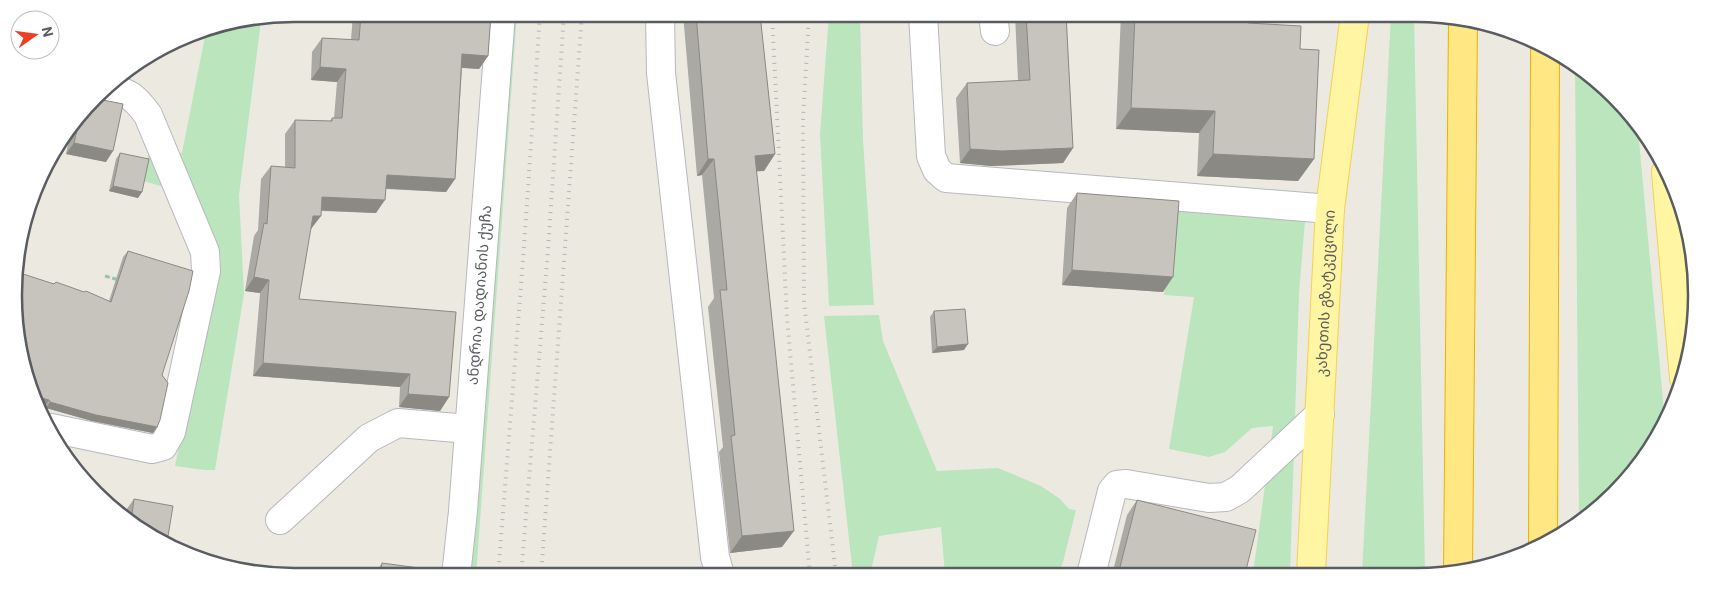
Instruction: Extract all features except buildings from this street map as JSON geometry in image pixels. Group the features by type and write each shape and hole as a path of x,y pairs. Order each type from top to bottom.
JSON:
{"highway":[{"path":"1458,564 1463,27"},
{"path":"1543,536 1545,55"}],"main road":[{"name":"კახეთის გზატკეცილი","path":"1311,568 1330,209 1354,22"},
{"path":"1668,190 1682,353"}],"street":[{"name":"ანდრია დადიანის ქუჩა","path":"457,568 500,22"},
{"path":"660,22 661,73 715,558 718,568"},
{"path":"923,22 931,156 937,170 946,178 1330,209"},
{"path":"58,429 152,449 163,446 171,432 206,271 205,252 148,115 138,101 124,91 116,89"},
{"path":"1093,568 1112,491 1117,485 1126,484 1209,498 1226,497 1240,488 1320,414"},
{"path":"280,520 369,438 398,423 469,429"}],"path":[{"path":"105,276 125,282"}],"green space":[{"path":"507,22 516,22 477,568 469,568"},
{"path":"828,22 860,22 863,140 874,305 829,306 820,134"},
{"path":"1391,22 1414,22 1425,568 1362,568"},
{"path":"261,25 239,195 244,294 215,470 175,466 217,264 195,196 143,181 148,155 182,153 205,38"},
{"path":"1575,74 1609,102 1639,138 1664,408 1643,446 1621,475 1596,500 1579,513"},
{"path":"1172,207 1305,221 1299,293 1290,568 1254,568 1273,426 1252,428 1225,452 1209,457 1169,449 1194,297 1164,295"},
{"path":"879,315 883,341 937,471 998,468 1041,486 1060,499 1069,509 1076,510 1061,568 944,568 941,527 879,536 872,568 852,568 824,316"}],"railway":[{"path":"499,568 539,22"},
{"path":"522,568 548,250 563,22"},
{"path":"542,568 581,22"},
{"path":"772,22 787,318 809,568"},
{"path":"809,22 803,120 804,302 835,568"}]}
